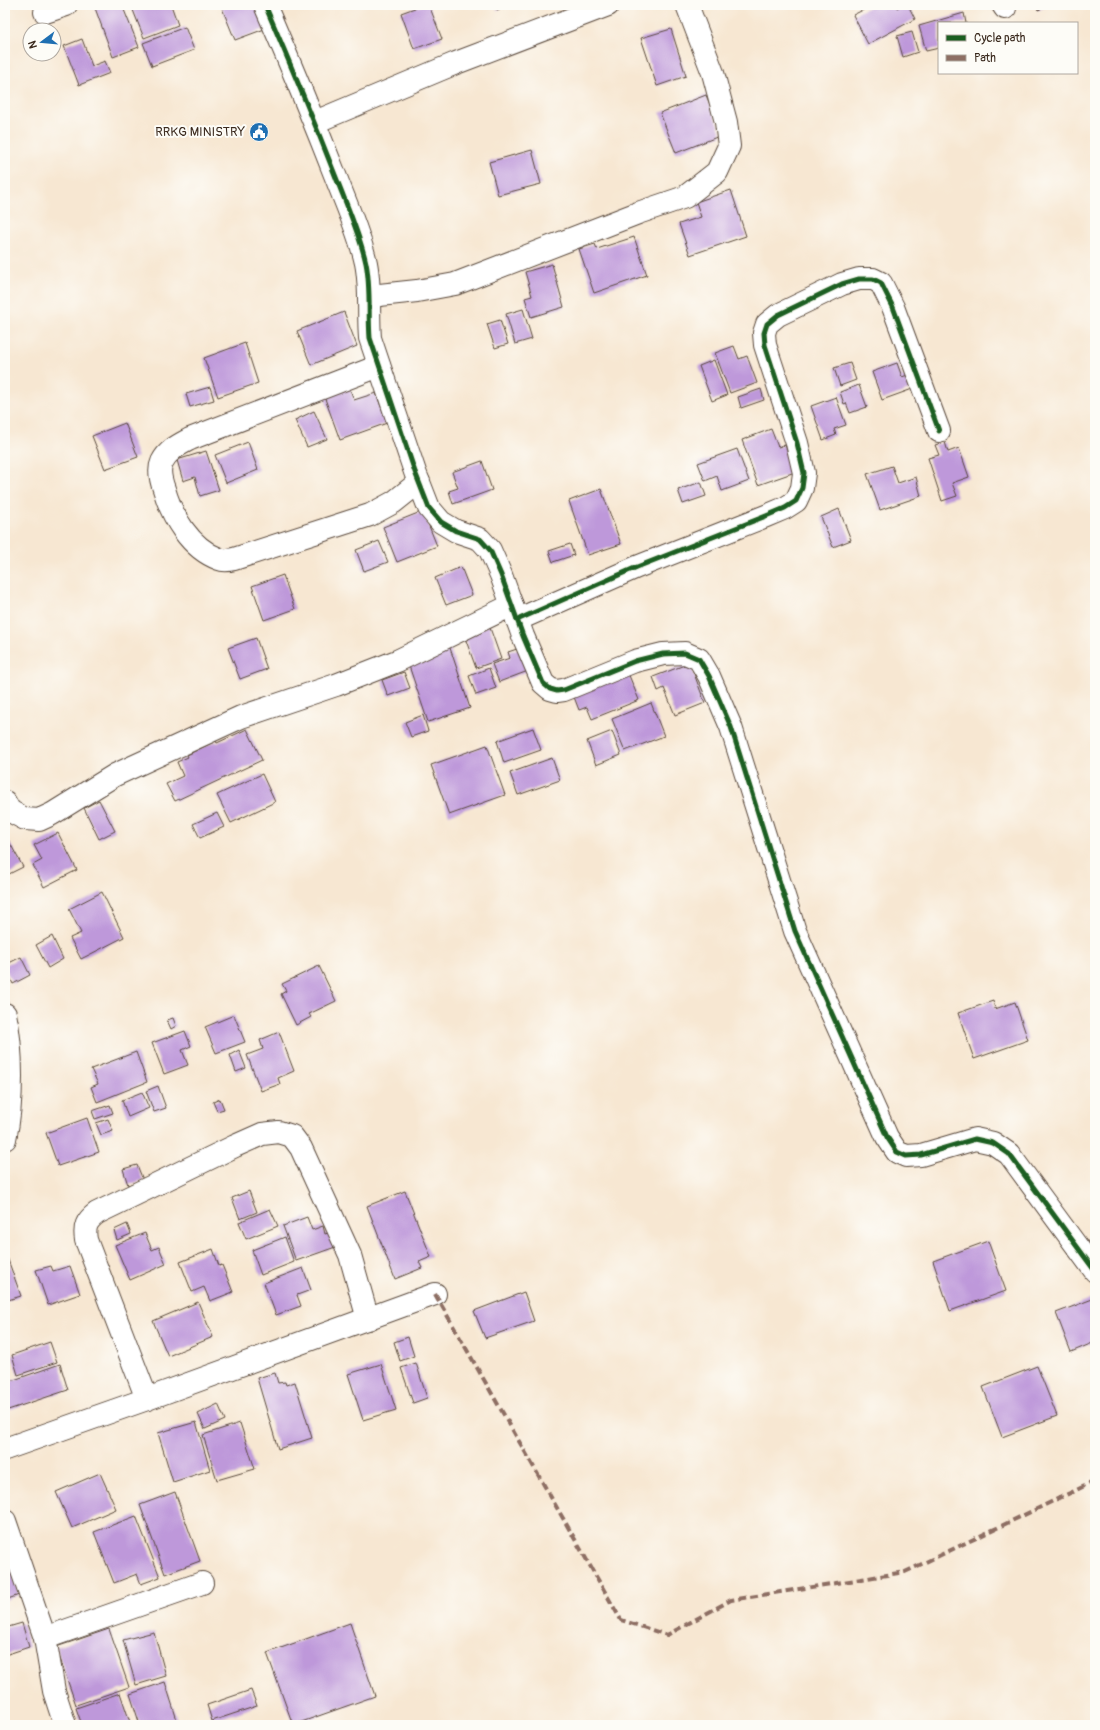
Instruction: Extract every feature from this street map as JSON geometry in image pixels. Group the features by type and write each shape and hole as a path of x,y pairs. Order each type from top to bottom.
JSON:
{"street":[{"path":"45,12 66,5"},
{"path":"265,5 315,122 351,216 366,262 370,296 368,316 370,338 429,508 442,522 456,531 480,539 490,550 502,575 515,613 543,683 550,689 557,691 564,690 636,661 663,654 685,652 699,659 709,676 731,727 795,931 887,1137 897,1152 906,1156 921,1155 975,1139 993,1142 1009,1154 1094,1271"},
{"path":"315,122 456,63 608,5"},
{"path":"370,296 417,291 455,284 638,213 685,197 717,172 729,146 726,122 713,73 687,5"},
{"path":"5,802 10,811 25,818 39,820 52,814 115,775 241,717 336,685 515,613 766,516 796,501 802,488 804,473 798,443 765,345 764,333 767,324 778,315 842,284 859,279 873,279 881,283 893,307 939,431"},
{"path":"379,366 190,439 168,452 162,463 160,477 167,502 187,536 209,554 221,560 234,559 370,514 394,502 419,482"},
{"path":"5,1014 9,1032 10,1072 8,1124 5,1139"},
{"path":"147,1399 86,1240 84,1229 88,1220 97,1213 234,1146 262,1134 279,1132 292,1136 302,1148 350,1255 368,1319"},
{"path":"5,1449 147,1399 434,1294"},
{"path":"5,1521 45,1638 54,1691 64,1725"},
{"path":"45,1638 202,1584"}],"building":[{"path":"103,5 122,5 139,47 113,57 95,8"},
{"path":"131,5 171,5 178,25 144,38"},
{"path":"229,5 262,5 270,27 235,40 222,8"},
{"path":"423,5 429,5 442,39 414,49 401,13"},
{"path":"496,5 508,5 497,10"},
{"path":"873,5 896,5 897,8 902,5 908,5 915,19 868,44 853,15"},
{"path":"939,5 949,5 940,8"},
{"path":"1036,5 1050,5 1038,10"},
{"path":"964,13 966,22 938,22 938,48 926,51 919,26"},
{"path":"185,27 194,50 152,66 143,43"},
{"path":"671,29 686,76 657,86 641,38"},
{"path":"912,32 918,52 903,57 897,36"},
{"path":"82,39 92,66 105,61 110,73 79,85 64,46"},
{"path":"706,95 722,135 676,153 660,113"},
{"path":"532,150 541,184 498,195 489,162"},
{"path":"731,190 746,236 690,255 679,224 701,217 696,202"},
{"path":"634,237 647,275 594,293 579,249 595,244 597,249"},
{"path":"552,264 564,307 531,317 525,298 532,296 525,272"},
{"path":"523,309 532,339 515,344 506,314"},
{"path":"344,312 357,346 311,365 297,331"},
{"path":"500,320 508,344 495,348 487,324"},
{"path":"245,343 258,383 218,397 204,358"},
{"path":"734,346 739,359 747,356 757,383 730,393 715,353"},
{"path":"714,360 727,395 712,401 699,366"},
{"path":"850,363 856,380 840,386 834,368"},
{"path":"897,363 902,377 913,373 918,387 882,400 872,372"},
{"path":"859,385 867,407 850,413 846,403 844,404 840,392"},
{"path":"210,387 214,400 190,407 186,394"},
{"path":"349,387 354,400 376,393 387,423 340,440 324,396"},
{"path":"761,389 764,400 741,408 738,397"},
{"path":"836,397 846,425 834,429 836,435 823,440 811,406"},
{"path":"314,411 327,439 307,447 295,420"},
{"path":"125,423 138,457 105,469 92,436"},
{"path":"771,429 778,447 785,445 795,472 758,485 742,440"},
{"path":"248,442 258,470 226,483 215,455"},
{"path":"945,442 948,452 959,448 969,477 952,483 957,496 942,501 928,458 939,455 935,445"},
{"path":"737,449 749,481 722,491 717,476 705,481 698,463"},
{"path":"206,451 219,490 200,496 195,477 183,481 177,460"},
{"path":"482,461 492,490 453,504 449,491 458,488 452,472"},
{"path":"892,466 898,483 916,477 921,496 880,510 867,474"},
{"path":"701,482 706,496 683,504 678,490"},
{"path":"601,489 621,544 588,555 569,501"},
{"path":"839,509 851,540 833,547 821,517"},
{"path":"423,511 437,546 397,562 383,527"},
{"path":"379,541 388,562 364,571 356,550"},
{"path":"570,544 574,555 553,562 549,551"},
{"path":"461,567 472,595 446,605 435,578"},
{"path":"283,575 295,609 264,620 252,586"},
{"path":"489,625 501,659 476,668 464,635"},
{"path":"256,638 267,669 240,679 228,648"},
{"path":"449,645 470,708 428,722 407,660"},
{"path":"520,648 528,671 499,682 492,664 510,658 508,652"},
{"path":"690,663 705,703 675,715 664,688 658,691 653,677"},
{"path":"489,668 496,688 476,695 469,676"},
{"path":"626,668 639,700 592,719 587,707 579,710 571,689"},
{"path":"404,672 410,688 388,696 382,680"},
{"path":"651,703 664,736 625,751 612,719"},
{"path":"423,715 428,731 411,737 405,722"},
{"path":"533,728 541,750 504,763 497,741"},
{"path":"247,729 262,760 175,801 166,784 183,776 177,762 188,757 187,755 216,741 217,743"},
{"path":"612,731 621,755 596,765 587,741"},
{"path":"487,745 505,795 449,815 431,765"},
{"path":"552,758 560,780 518,795 510,773"},
{"path":"262,774 275,802 231,823 217,795"},
{"path":"99,800 115,831 99,839 84,808"},
{"path":"217,813 224,827 200,838 193,824"},
{"path":"58,833 77,870 44,887 33,865 42,860 34,845"},
{"path":"6,836 23,867 5,876 5,837"},
{"path":"102,892 124,937 81,959 70,938 81,933 69,909"},
{"path":"52,936 63,959 48,968 36,945"},
{"path":"21,957 30,975 13,984 5,965"},
{"path":"319,966 336,1001 309,1014 311,1017 296,1025 281,994 286,991 282,984"},
{"path":"993,1001 995,1009 1015,1002 1028,1040 974,1059 958,1013"},
{"path":"234,1015 245,1042 216,1053 205,1027"},
{"path":"173,1018 176,1026 171,1029 167,1020"},
{"path":"185,1031 191,1046 182,1050 188,1065 164,1074 152,1043"},
{"path":"279,1032 294,1071 278,1078 280,1084 261,1091 247,1055 263,1049 260,1040"},
{"path":"239,1050 246,1068 236,1072 230,1055"},
{"path":"136,1052 147,1082 97,1102 91,1087 98,1084 91,1069"},
{"path":"158,1086 166,1108 154,1112 146,1091"},
{"path":"142,1092 149,1108 128,1117 122,1100"},
{"path":"220,1099 224,1109 217,1111 213,1102"},
{"path":"110,1105 113,1113 95,1119 92,1111"},
{"path":"87,1118 99,1152 58,1166 46,1133"},
{"path":"108,1119 113,1131 101,1135 96,1123"},
{"path":"137,1165 143,1180 128,1185 123,1169"},
{"path":"249,1191 257,1212 240,1219 232,1198"},
{"path":"405,1191 431,1257 419,1262 422,1268 395,1279 367,1206"},
{"path":"270,1209 278,1226 246,1239 239,1222"},
{"path":"307,1217 312,1230 323,1226 325,1234 336,1230 341,1245 296,1261 283,1226"},
{"path":"127,1224 131,1234 117,1240 114,1230"},
{"path":"145,1233 152,1250 159,1247 166,1264 130,1280 115,1245"},
{"path":"285,1237 294,1262 261,1275 252,1250"},
{"path":"988,1241 1006,1291 950,1311 933,1261"},
{"path":"213,1249 219,1266 222,1265 233,1292 210,1301 204,1287 192,1292 180,1262"},
{"path":"5,1257 7,1257 21,1296 5,1301"},
{"path":"51,1266 53,1271 70,1266 80,1294 48,1305 36,1270"},
{"path":"303,1268 311,1290 297,1295 301,1306 276,1315 264,1283"},
{"path":"524,1292 534,1321 485,1338 474,1311"},
{"path":"1095,1298 1095,1342 1071,1352 1056,1313"},
{"path":"198,1302 213,1337 168,1356 153,1321"},
{"path":"408,1337 414,1356 400,1361 394,1342"},
{"path":"50,1342 57,1362 18,1375 12,1355"},
{"path":"416,1363 427,1398 413,1403 401,1368"},
{"path":"60,1364 68,1390 5,1411 5,1383"},
{"path":"381,1364 396,1410 363,1420 348,1374"},
{"path":"1037,1366 1057,1416 1002,1437 983,1387"},
{"path":"275,1373 278,1383 285,1382 286,1385 295,1382 312,1438 278,1449 257,1378"},
{"path":"218,1404 225,1420 205,1429 198,1414"},
{"path":"196,1422 210,1470 173,1482 158,1433"},
{"path":"240,1423 255,1469 217,1480 203,1435"},
{"path":"100,1473 116,1509 72,1528 56,1492"},
{"path":"175,1492 200,1561 165,1574 140,1505"},
{"path":"136,1516 160,1577 141,1584 137,1574 114,1583 94,1532"},
{"path":"11,1567 19,1595 5,1600 5,1569"},
{"path":"22,1623 29,1647 5,1655 5,1628"},
{"path":"350,1623 375,1696 293,1725 267,1653"},
{"path":"109,1629 129,1687 76,1705 56,1647"},
{"path":"154,1632 166,1676 136,1685 123,1640"},
{"path":"165,1682 178,1723 171,1725 140,1725 130,1694"},
{"path":"251,1690 257,1706 212,1721 207,1705"},
{"path":"120,1693 131,1725 82,1725 76,1708"}],"marked path":[{"path":"435,1294 621,1620 667,1635 731,1600 905,1572 1095,1481"}],"cycle path":[{"path":"265,5 320,136 360,242 368,272 370,338 415,472 429,508 441,522 456,531 480,539 490,550 543,683 550,689 557,691 564,690 635,661 663,654 685,653 699,659 709,676 731,727 795,931 887,1137 897,1152 906,1156 921,1155 975,1139 993,1143 1009,1154 1095,1271"},
{"path":"517,620 637,567 785,508 796,501 802,488 804,473 797,443 765,345 764,333 767,324 778,315 842,284 859,279 873,279 881,283 893,307 939,431"}],"place":[{"name":"RRKG MINISTRY","path":"259,132"}]}
